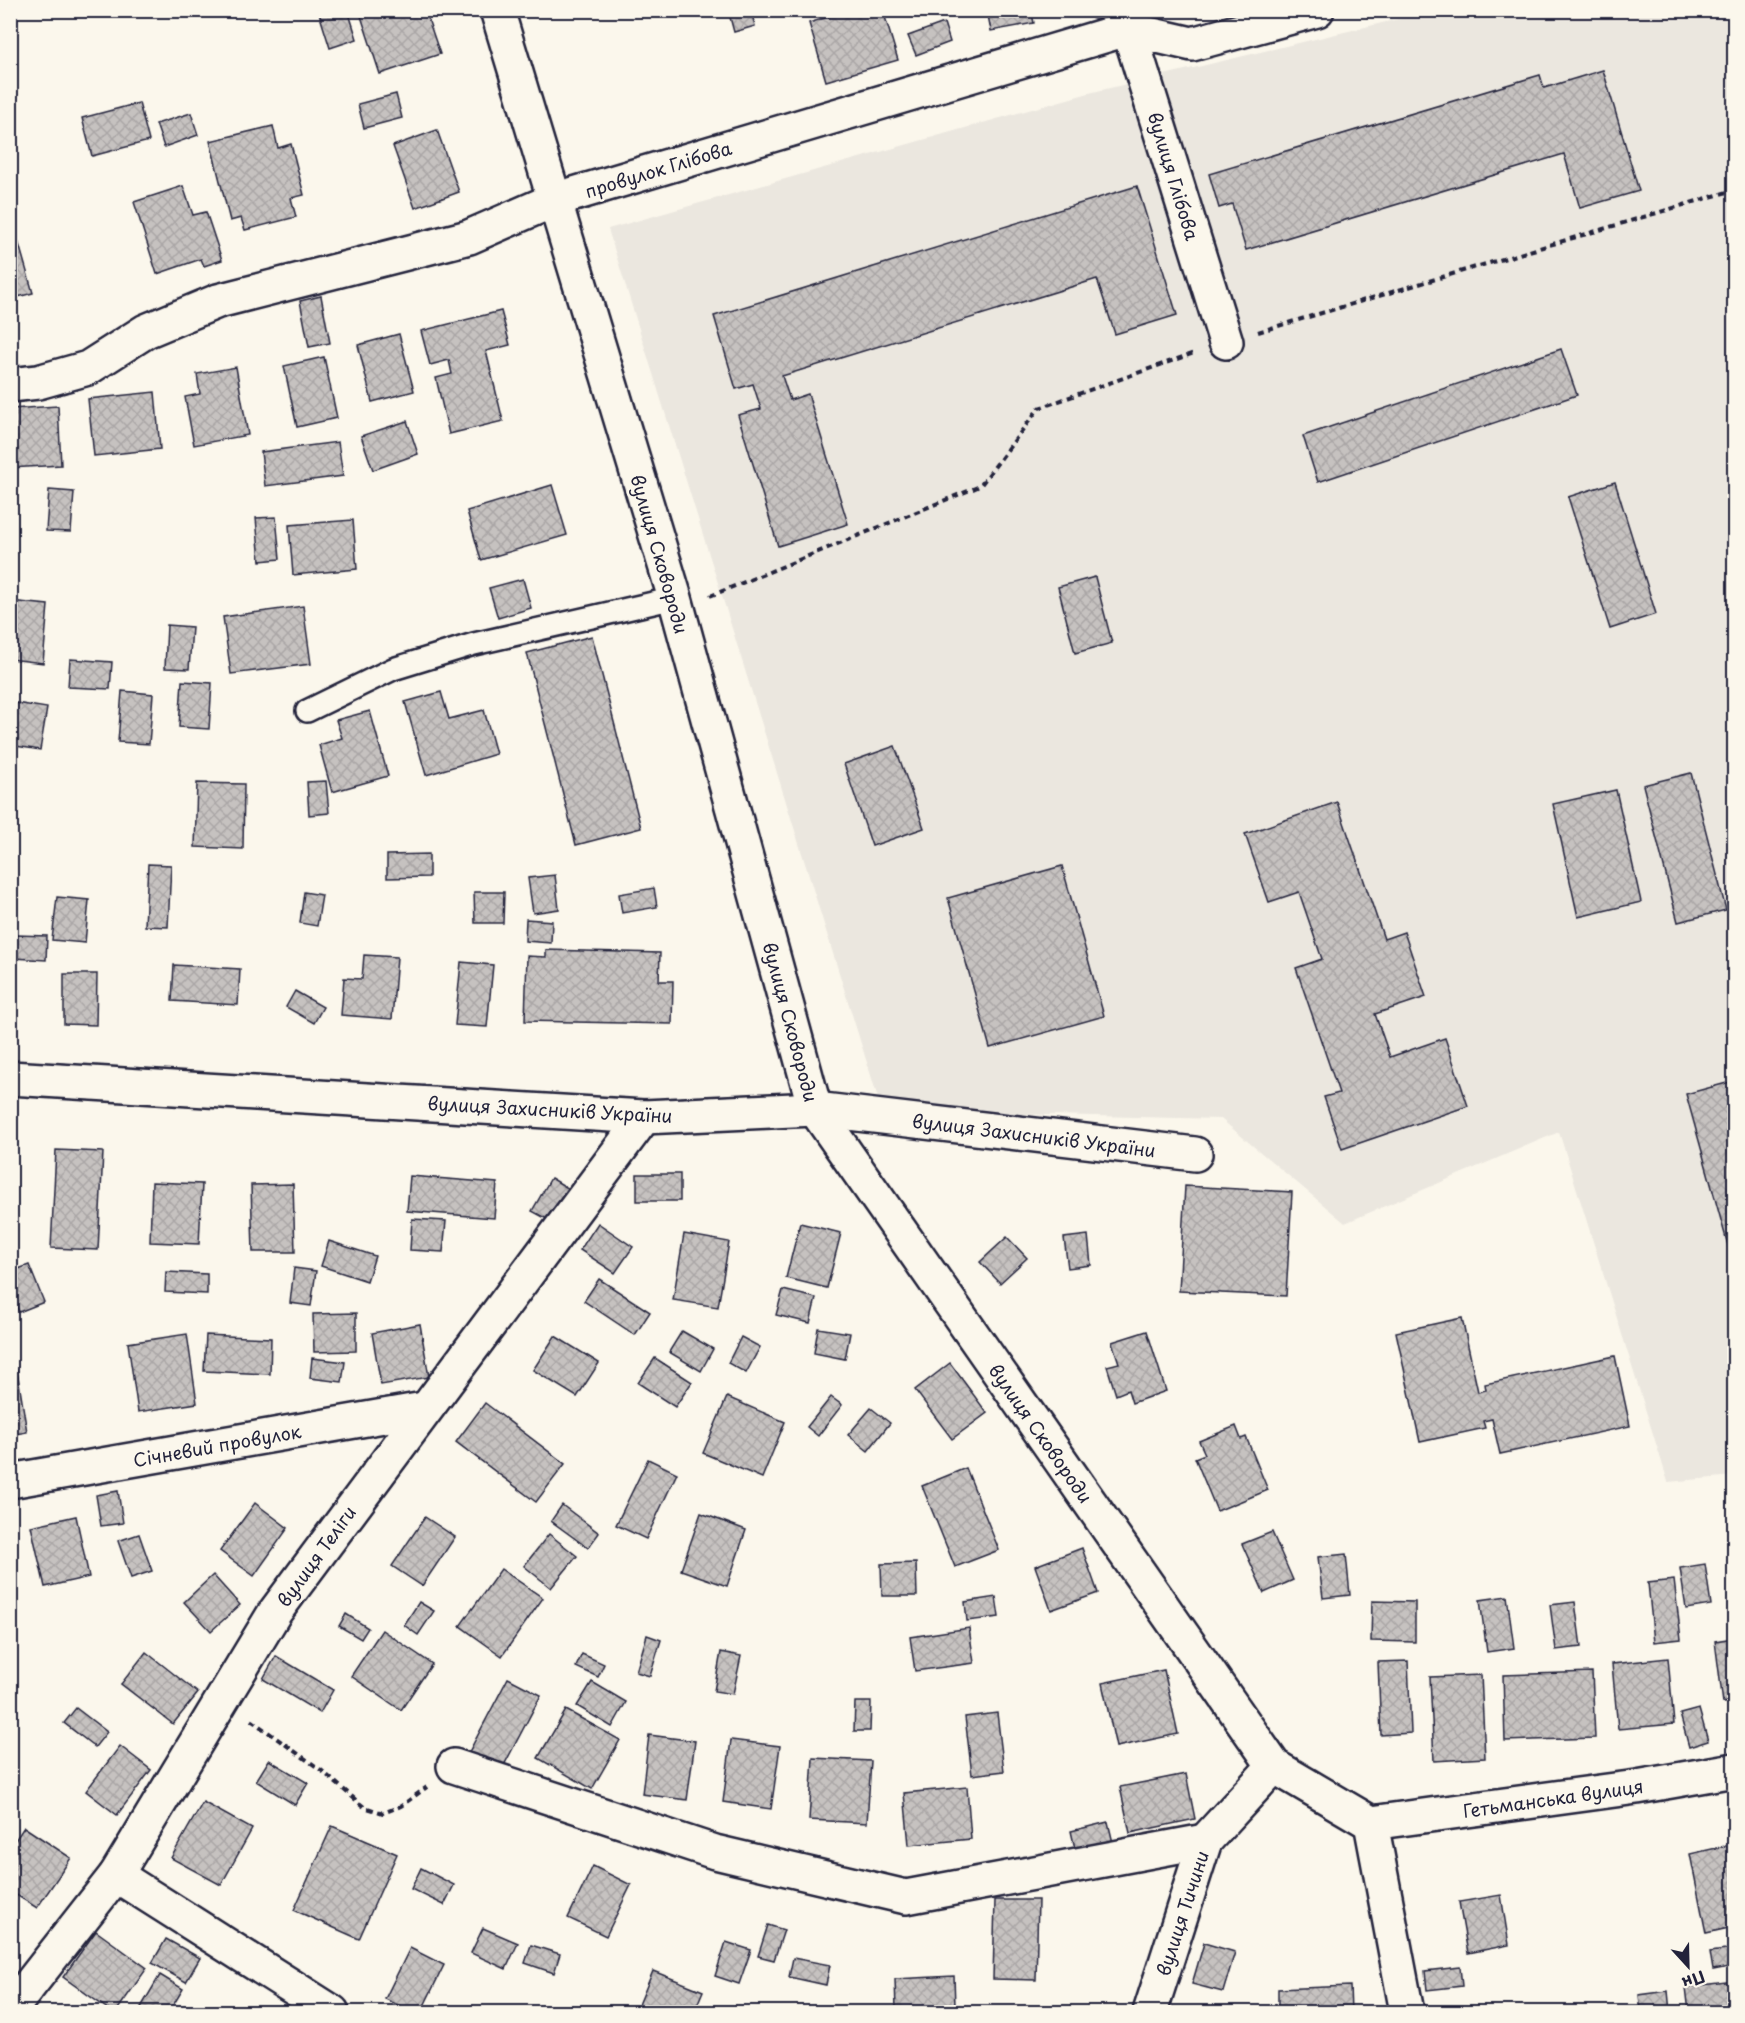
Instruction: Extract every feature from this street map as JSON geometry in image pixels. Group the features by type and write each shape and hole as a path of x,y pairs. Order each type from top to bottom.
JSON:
{"street":[{"name":"вулиця Сковороди","path":"497,10 676,603 815,1109 1274,1766 1371,1824"},
{"path":"1125,20 1192,44 1317,10"},
{"name":"провулок Глібова","path":"10,385 38,382 88,369 146,330 218,301 469,237 554,200 1125,20"},
{"name":"вулиця Глібова","path":"1125,20 1226,342"},
{"name":"вулиця Захисників України","path":"10,1078 644,1117 815,1109 1195,1154"},
{"name":"вулиця Теліги","path":"10,2010 116,1875 275,1611 644,1117"},
{"name":"Січневий провулок","path":"10,1481 424,1409"},
{"path":"454,1766 715,1852 906,1897 1205,1841"},
{"name":"вулиця Тичини","path":"1150,2013 1205,1841 1274,1766"},
{"name":"Гетьманська вулиця","path":"1371,1824 1637,1787 1734,1770"},
{"path":"1371,1824 1407,2013"},
{"path":"116,1875 332,2013"}],"lane":[{"path":"307,711 393,669 454,650 676,603"}],"path":[{"path":"676,603 721,592 980,486 1039,408 1226,342 1734,190"},
{"path":"222,1700 321,1770 364,1807 383,1813 401,1806 454,1766"}],"shaded area":[{"path":"1432,11 1734,11 1734,1476 1668,1482 1559,1132 1345,1223 1221,1119 882,1111 608,229 1089,93"}],"building":[{"path":"318,10 348,10 357,39 330,48"},
{"path":"359,10 425,10 440,54 380,74"},
{"path":"728,10 751,10 755,26 734,32"},
{"path":"850,10 883,10 898,60 826,81 809,23"},
{"path":"987,10 1031,10 1034,23 991,31"},
{"path":"944,23 950,42 916,55 908,36"},
{"path":"1603,70 1639,191 1580,208 1564,154 1246,250 1232,204 1219,208 1209,174 1540,75 1544,88"},
{"path":"396,94 402,118 364,128 358,104"},
{"path":"139,103 149,141 92,156 82,118"},
{"path":"191,113 198,135 164,147 156,124"},
{"path":"273,126 278,148 291,144 304,195 291,198 296,217 245,230 241,218 230,221 210,141"},
{"path":"437,130 459,192 415,208 393,146"},
{"path":"183,186 193,215 206,212 222,260 204,266 201,259 157,274 134,202"},
{"path":"1137,186 1177,315 1115,334 1097,279 782,376 790,400 808,394 848,524 778,546 738,415 761,409 753,384 736,389 714,316"},
{"path":"10,223 13,223 33,293 10,299"},
{"path":"321,296 330,343 309,347 300,301"},
{"path":"501,311 510,345 486,351 503,421 449,434 436,378 452,374 449,360 430,365 421,331"},
{"path":"399,334 414,391 372,402 358,345"},
{"path":"1561,349 1577,395 1318,482 1303,436"},
{"path":"324,357 337,418 297,427 284,366"},
{"path":"236,367 248,435 194,445 185,397 200,394 197,374"},
{"path":"155,392 160,449 94,456 88,399"},
{"path":"58,406 61,465 10,468 10,409"},
{"path":"407,421 418,454 373,470 361,436"},
{"path":"338,442 343,476 265,486 261,452"},
{"path":"1615,482 1656,614 1610,629 1568,497"},
{"path":"552,485 567,535 481,560 467,511"},
{"path":"49,490 74,492 71,532 46,531"},
{"path":"276,517 280,559 260,561 256,518"},
{"path":"353,520 357,569 293,575 289,525"},
{"path":"1095,577 1112,643 1075,653 1058,587"},
{"path":"523,579 531,608 498,618 489,588"},
{"path":"10,601 48,605 43,663 10,659"},
{"path":"303,606 311,664 231,674 223,617"},
{"path":"167,625 192,627 189,669 165,668"},
{"path":"592,636 641,828 576,845 527,653"},
{"path":"70,659 112,662 110,689 68,687"},
{"path":"182,681 212,683 209,729 179,727"},
{"path":"122,691 153,694 149,744 118,742"},
{"path":"441,692 449,719 484,710 496,754 426,775 405,702"},
{"path":"10,702 47,708 40,750 10,745"},
{"path":"370,711 388,776 332,792 319,745 342,738 336,720"},
{"path":"895,746 924,828 872,846 844,764"},
{"path":"1691,773 1726,910 1678,922 1643,785"},
{"path":"326,781 329,813 309,815 307,782"},
{"path":"197,783 244,784 243,849 195,847"},
{"path":"1616,790 1641,902 1578,917 1553,804"},
{"path":"1337,802 1384,939 1404,932 1426,997 1375,1014 1390,1057 1445,1038 1468,1106 1342,1149 1324,1097 1339,1093 1296,968 1322,959 1299,892 1269,902 1245,834"},
{"path":"429,854 429,877 387,878 387,855"},
{"path":"148,864 171,865 168,927 145,926"},
{"path":"1062,866 1104,1016 990,1048 948,898"},
{"path":"555,875 559,909 533,913 528,878"},
{"path":"654,888 657,907 622,913 619,894"},
{"path":"304,892 322,895 317,926 300,923"},
{"path":"474,892 504,892 503,923 475,923"},
{"path":"57,897 89,900 85,943 52,940"},
{"path":"526,919 552,921 551,943 525,941"},
{"path":"16,935 47,936 46,960 14,958"},
{"path":"546,950 660,953 659,981 673,981 672,1024 525,1021 527,956 546,957"},
{"path":"364,955 397,957 392,1019 341,1015 344,978 362,979"},
{"path":"461,962 493,965 487,1027 455,1025"},
{"path":"174,965 240,969 238,1005 172,1001"},
{"path":"64,974 97,974 96,1025 64,1024"},
{"path":"295,991 323,1007 314,1023 286,1007"},
{"path":"1734,1081 1734,1267 1686,1094"},
{"path":"56,1150 103,1152 98,1250 51,1248"},
{"path":"637,1174 680,1174 680,1201 637,1201"},
{"path":"410,1176 497,1183 494,1218 407,1211"},
{"path":"551,1178 576,1193 558,1225 532,1211"},
{"path":"152,1182 202,1184 199,1244 150,1242"},
{"path":"293,1184 295,1252 253,1252 251,1185"},
{"path":"1185,1186 1292,1192 1286,1296 1179,1291"},
{"path":"412,1219 446,1221 443,1252 410,1250"},
{"path":"598,1223 633,1247 615,1273 580,1250"},
{"path":"800,1223 841,1233 827,1288 786,1278"},
{"path":"684,1234 729,1242 718,1307 673,1300"},
{"path":"1088,1235 1091,1265 1068,1268 1064,1238"},
{"path":"1007,1237 1027,1258 1000,1283 980,1262"},
{"path":"329,1241 375,1256 367,1281 321,1266"},
{"path":"29,1265 44,1302 19,1312 10,1290 10,1272"},
{"path":"294,1268 316,1271 311,1306 290,1303"},
{"path":"166,1272 207,1274 207,1294 165,1292"},
{"path":"599,1279 650,1312 635,1335 584,1301"},
{"path":"783,1290 816,1298 810,1323 776,1315"},
{"path":"356,1313 356,1351 314,1352 313,1314"},
{"path":"1462,1318 1478,1392 1486,1390 1485,1384 1615,1356 1630,1426 1500,1454 1492,1419 1483,1421 1485,1428 1420,1442 1396,1332"},
{"path":"420,1324 429,1377 381,1385 372,1333"},
{"path":"818,1328 850,1333 845,1359 814,1353"},
{"path":"682,1331 713,1349 701,1371 669,1352"},
{"path":"1147,1331 1166,1391 1132,1403 1128,1390 1116,1395 1107,1366 1119,1363 1112,1342"},
{"path":"187,1334 197,1403 138,1412 128,1343"},
{"path":"206,1335 271,1338 270,1374 204,1371"},
{"path":"555,1336 599,1363 577,1397 533,1370"},
{"path":"741,1337 760,1347 746,1373 728,1363"},
{"path":"312,1358 345,1362 342,1382 310,1378"},
{"path":"655,1358 692,1382 675,1407 638,1383"},
{"path":"950,1363 987,1413 952,1439 915,1390"},
{"path":"17,1370 27,1432 10,1435 10,1371"},
{"path":"727,1397 785,1422 762,1478 703,1453"},
{"path":"831,1397 842,1405 818,1436 807,1427"},
{"path":"485,1403 565,1464 536,1502 456,1442"},
{"path":"871,1408 890,1423 868,1451 848,1435"},
{"path":"1236,1426 1241,1439 1246,1437 1268,1490 1217,1511 1195,1458 1205,1454 1199,1441"},
{"path":"648,1459 677,1473 646,1539 616,1525"},
{"path":"966,1468 999,1550 955,1567 922,1486"},
{"path":"118,1491 123,1523 101,1526 96,1495"},
{"path":"255,1503 288,1528 254,1576 220,1551"},
{"path":"562,1505 599,1533 588,1548 551,1521"},
{"path":"701,1513 746,1530 727,1586 681,1570"},
{"path":"76,1516 89,1577 45,1587 31,1526"},
{"path":"425,1517 455,1537 422,1586 392,1566"},
{"path":"1272,1532 1293,1580 1264,1593 1242,1544"},
{"path":"139,1534 152,1571 131,1578 118,1541"},
{"path":"549,1534 577,1556 551,1588 524,1566"},
{"path":"1082,1548 1098,1593 1051,1610 1035,1566"},
{"path":"1346,1554 1350,1595 1323,1598 1318,1557"},
{"path":"916,1563 917,1596 882,1596 881,1564"},
{"path":"1705,1564 1711,1605 1686,1609 1680,1568"},
{"path":"501,1569 543,1598 502,1656 460,1626"},
{"path":"213,1575 240,1605 211,1631 184,1602"},
{"path":"1674,1580 1681,1639 1654,1642 1648,1583"},
{"path":"1507,1596 1514,1648 1487,1652 1480,1600"},
{"path":"996,1597 999,1617 967,1621 965,1602"},
{"path":"1372,1601 1415,1602 1415,1642 1371,1641"},
{"path":"419,1602 434,1611 418,1635 404,1625"},
{"path":"1575,1602 1581,1647 1556,1650 1550,1605"},
{"path":"346,1614 368,1628 361,1639 339,1626"},
{"path":"969,1628 974,1663 915,1671 910,1637"},
{"path":"382,1630 432,1664 401,1710 351,1676"},
{"path":"647,1635 661,1640 650,1676 636,1672"},
{"path":"1734,1638 1734,1701 1723,1703 1715,1641"},
{"path":"146,1652 198,1693 173,1724 121,1684"},
{"path":"721,1652 741,1656 733,1694 714,1691"},
{"path":"582,1654 604,1664 598,1677 576,1667"},
{"path":"276,1656 333,1690 320,1713 263,1679"},
{"path":"1668,1658 1674,1724 1618,1729 1612,1664"},
{"path":"1408,1661 1411,1733 1381,1735 1378,1662"},
{"path":"1164,1670 1178,1734 1116,1747 1102,1683"},
{"path":"1592,1672 1595,1738 1505,1741 1503,1675"},
{"path":"1481,1675 1485,1758 1434,1761 1430,1677"},
{"path":"508,1678 541,1695 502,1769 469,1752"},
{"path":"592,1682 626,1702 612,1727 577,1706"},
{"path":"855,1702 871,1702 870,1731 854,1731"},
{"path":"76,1708 107,1732 95,1747 64,1723"},
{"path":"1699,1709 1708,1741 1689,1747 1680,1714"},
{"path":"566,1710 620,1740 592,1789 538,1758"},
{"path":"997,1713 1004,1771 972,1775 965,1717"},
{"path":"649,1735 695,1741 687,1800 642,1794"},
{"path":"731,1740 780,1746 771,1809 723,1802"},
{"path":"120,1746 151,1770 117,1815 86,1791"},
{"path":"813,1758 871,1761 867,1823 809,1820"},
{"path":"269,1760 308,1783 295,1805 256,1781"},
{"path":"1186,1774 1195,1819 1130,1833 1120,1787"},
{"path":"967,1787 971,1839 909,1845 904,1793"},
{"path":"203,1802 252,1829 221,1885 171,1858"},
{"path":"1108,1822 1114,1847 1077,1857 1071,1831"},
{"path":"332,1826 397,1854 359,1939 294,1910"},
{"path":"24,1827 71,1858 37,1908 10,1891 10,1848"},
{"path":"1734,1844 1734,1927 1706,1933 1690,1854"},
{"path":"593,1866 631,1885 606,1936 568,1918"},
{"path":"421,1868 454,1885 444,1905 411,1889"},
{"path":"1501,1895 1509,1945 1468,1953 1459,1902"},
{"path":"995,1900 1038,1900 1036,1980 993,1979"},
{"path":"768,1925 784,1930 774,1960 758,1956"},
{"path":"483,1928 518,1943 506,1969 471,1953"},
{"path":"96,1931 147,1968 116,2012 112,2012 63,1977"},
{"path":"166,1939 200,1958 186,1982 152,1963"},
{"path":"726,1942 751,1950 739,1984 715,1976"},
{"path":"1204,1943 1235,1952 1223,1992 1192,1984"},
{"path":"531,1945 560,1954 554,1973 525,1963"},
{"path":"410,1948 444,1965 421,2012 413,2012 385,1999"},
{"path":"1734,1949 1734,1966 1713,1970 1710,1952"},
{"path":"793,1958 830,1965 826,1985 789,1977"},
{"path":"1460,1967 1462,1986 1427,1990 1425,1971"},
{"path":"653,1971 703,1991 694,2012 636,2012"},
{"path":"160,1975 183,1989 169,2012 147,2012 140,2009"},
{"path":"954,1976 955,2007 896,2009 895,1979"},
{"path":"1734,1981 1734,2012 1689,2012 1686,1987"},
{"path":"1350,1986 1351,2012 1278,2012 1278,1989"},
{"path":"1668,1991 1670,2012 1641,2012 1639,1995"},
{"path":"1034,2007 1035,2012 993,2012 992,2009"}]}
